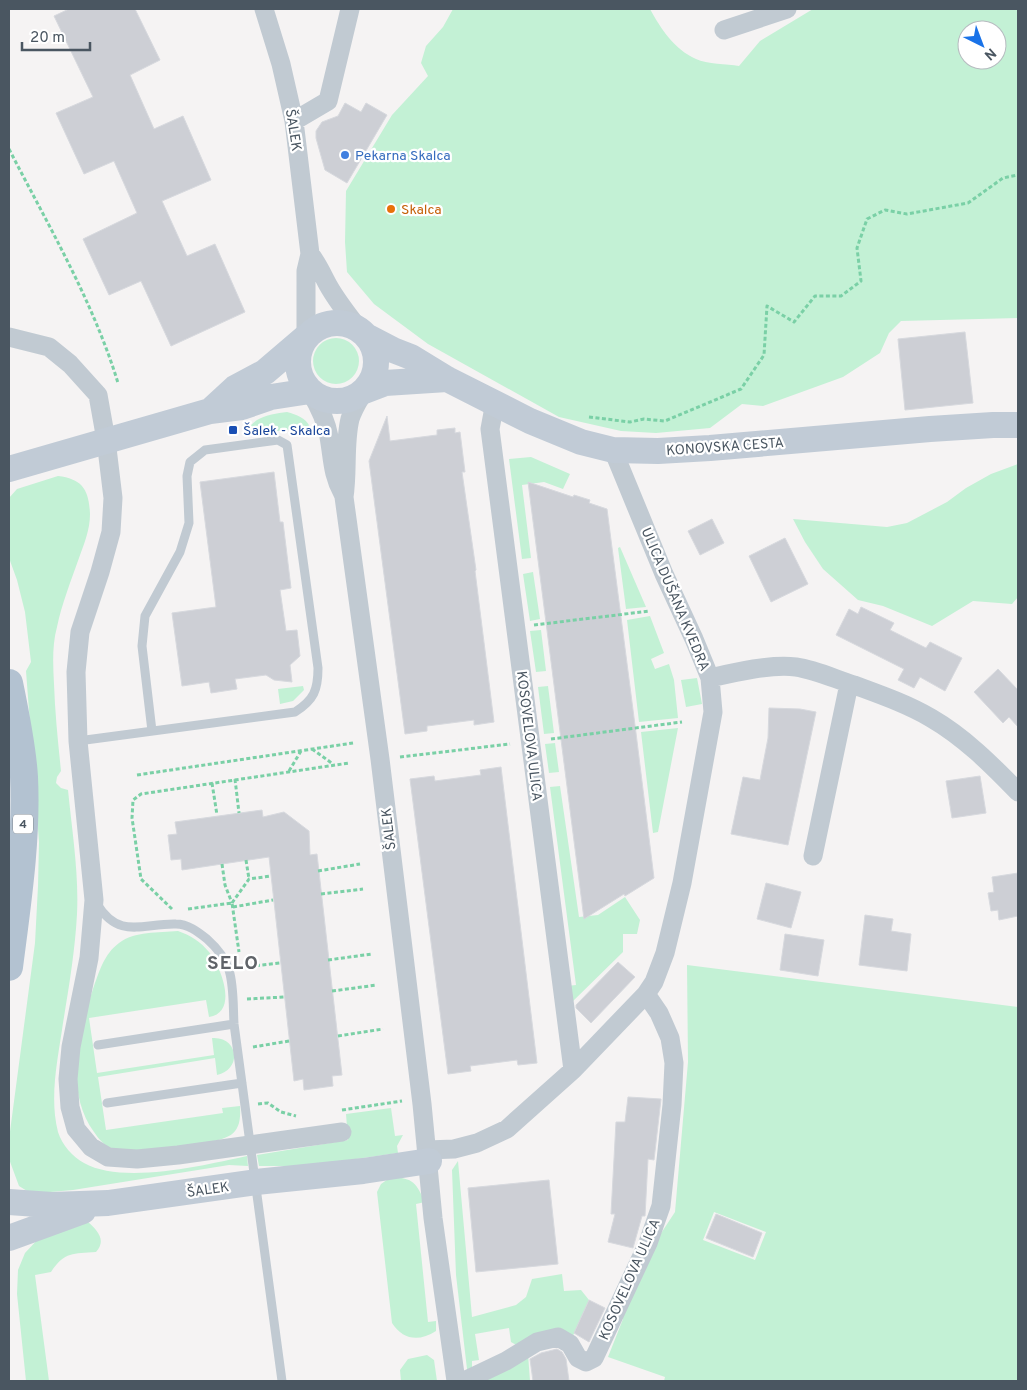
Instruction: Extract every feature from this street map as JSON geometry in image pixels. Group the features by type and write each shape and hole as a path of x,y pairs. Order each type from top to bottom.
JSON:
{"main road":[{"name":"4","path":"9,683 24,776 23,856 9,967"}],"street":[{"name":"ŠALEK","path":"264,9 281,64 294,121 310,254"},
{"path":"294,121 328,101 350,9"},
{"path":"724,30 788,9"},
{"path":"310,254 319,266 327,284 342,308 374,348 376,359 375,371 371,382 364,391 350,418 347,479 344,497"},
{"path":"310,254 306,271 306,337 297,359 298,371 324,417 336,480 344,497"},
{"path":"210,411 235,388 265,372 306,337 325,324 348,324 363,333"},
{"name":"KONOVSKA CESTA","path":"363,333 393,350 411,357 447,379 530,421 581,442 613,450 658,451 710,448 993,424 1018,425"},
{"path":"9,337 49,347 70,364 98,395 113,498 111,532 80,632 76,672 78,741 94,900 89,958 71,1047 68,1079 70,1106 76,1129 91,1147 108,1157 137,1159 342,1132"},
{"path":"9,469 210,411 242,407 271,397 310,391 320,398 331,401 343,401 354,398 364,391 385,383 447,379"},
{"name":"KOSOVELOVA ULICA","path":"495,402 490,429 573,1070"},
{"name":"ULICA DUŠANA KVEDRA","path":"613,450 664,574 710,678 759,668 795,667 823,674 898,701 932,718 959,737 1018,792"},
{"name":"ŠALEK","path":"344,497 380,760 428,1156 433,1218 456,1381"},
{"path":"428,1156 477,1143 507,1129 573,1070 646,994 654,982 665,953 684,873 713,712 710,678"},
{"path":"813,856 849,684"},
{"name":"KOSOVELOVA ULICA","path":"464,1381 506,1361 537,1342 558,1337 570,1344 578,1358 586,1362 594,1358 648,1243 660,1206 672,1106 674,1063 670,1038 659,1013 646,994"},
{"name":"ŠALEK","path":"108,1203 428,1156"},
{"path":"9,1202 52,1205 108,1203"},
{"path":"9,1238 108,1203"}],"lane":[{"path":"78,741 152,732 296,712 314,696 318,682 318,668 290,465 287,445 278,440 205,450 190,462 187,476 189,523 180,552 145,616 142,646 152,732"},
{"path":"94,900 104,915 118,925 136,928 178,924 196,930 217,948 229,970 237,1049 282,1381"},
{"path":"98,1045 234,1024"},
{"path":"107,1103 242,1083"}],"path":[{"path":"9,149 80,288 110,355 118,383"},
{"path":"586,416 630,422 644,419 665,421 741,389 764,355 767,306 794,322 815,296 841,296 861,281 857,248 867,219 885,210 907,214 968,203 1003,178 1018,175"},
{"path":"516,628 650,611"},
{"path":"137,775 353,743"},
{"path":"312,749 333,765"},
{"path":"289,772 302,750"},
{"path":"174,911 141,879 132,818 133,800 141,794 349,762"},
{"path":"235,779 239,813"},
{"path":"212,783 217,816"},
{"path":"232,905 249,879 246,860"},
{"path":"222,864 225,885 232,905 241,967 280,963"},
{"path":"318,871 360,864"},
{"path":"249,879 271,876"},
{"path":"321,894 363,889"},
{"path":"184,910 273,900"},
{"path":"328,960 372,954"},
{"path":"332,991 377,985"},
{"path":"232,1000 284,997"},
{"path":"338,1036 383,1029"},
{"path":"237,1049 289,1041"},
{"path":"338,1111 408,1100"},
{"path":"246,1105 268,1103 281,1112 303,1116"}],"green space":[{"path":"453,9 650,9 669,38 688,55 706,62 739,66 760,41 813,9 1018,9 1018,318 901,321 889,333 880,353 843,377 763,406 742,404 710,428 656,433 621,431 559,417 428,344 374,304 347,272 345,242 346,191 392,115 428,76 421,63 426,46 443,27"},
{"path":"336,338 349,342 355,348 359,361 355,374 349,380 336,384 323,380 317,374 313,361 317,348 323,342"},
{"path":"287,412 297,415 310,427 245,435 243,428 250,426 257,420 272,414"},
{"path":"531,457 570,474 563,489 544,482 522,485 531,558 522,559 509,459"},
{"path":"1018,464 1018,597 1012,604 973,601 932,626 883,606 858,600 823,569 805,542 793,519 887,527 907,523 947,502 966,488 991,474"},
{"path":"58,476 73,480 83,487 88,498 90,514 86,537 61,609 54,648 55,706 61,771 56,783 61,788 68,790 77,883 76,928 54,1091 55,1119 58,1132 68,1150 84,1163 100,1169 142,1173 187,1168 247,1156 248,1166 229,1165 73,1190 39,1193 27,1191 19,1186 9,1159 9,1139 35,943 39,842 26,671 31,662 25,612 9,558 9,498 17,489"},
{"path":"620,547 646,607 626,609 618,548"},
{"path":"533,572 540,619 530,621 523,574"},
{"path":"650,616 664,653 651,659 655,669 669,664 674,680 678,718 639,722 627,620"},
{"path":"541,630 546,671 536,672 530,631"},
{"path":"697,678 702,704 686,707 681,680"},
{"path":"303,686 304,690 293,701 280,704 278,689"},
{"path":"548,686 554,733 544,734 538,687"},
{"path":"678,728 658,832 653,833 641,732"},
{"path":"555,743 559,772 549,773 545,744"},
{"path":"560,786 579,917 598,915 625,897 640,920 637,934 623,934 623,952 569,1005 567,986 576,985 550,787"},
{"path":"178,931 199,942 214,959 225,988 223,1007 218,1013 209,1017 206,1000 89,1018 97,1073 214,1055 212,1038 221,1039 232,1047 234,1060 225,1072 217,1075 215,1058 98,1077 106,1130 223,1113 222,1108 240,1106 239,1124 236,1130 227,1137 204,1143 157,1149 113,1149 105,1144 94,1132 85,1116 79,1098 77,1061 79,1043 88,1006 97,976 109,952 114,947 125,939 139,934"},
{"path":"687,965 1018,1007 1018,1381 664,1381 665,1377 608,1357 623,1319 623,1309 652,1247 675,1212 688,1062","holes":["714,1212 766,1232 755,1260 703,1240"]},
{"path":"391,1108 395,1136 403,1135 397,1146 398,1153 307,1166 259,1166 257,1155 348,1140 346,1114"},
{"path":"458,1161 472,1317 516,1305 526,1297 532,1279 562,1274 564,1291 581,1290 589,1300 572,1338 518,1346 511,1342 509,1328 475,1334 479,1360 472,1361 472,1371 467,1369 456,1275 452,1170"},
{"path":"391,1177 409,1180 419,1190 425,1202 416,1204 428,1322 436,1321 436,1331 430,1335 418,1338 406,1336 396,1329 392,1323 377,1192 381,1184"},
{"path":"88,1222 101,1239 96,1252 70,1255 61,1260 51,1272 35,1275 49,1381 26,1381 17,1294 18,1270 25,1253 39,1238"},
{"path":"528,1354 530,1381 478,1381"},
{"path":"427,1355 434,1360 437,1381 401,1381 400,1370 408,1359"}],"building":[{"path":"69,9 135,9 160,60 130,75 154,129 183,116 211,180 162,201 187,256 215,244 245,312 171,346 141,281 109,295 83,239 137,213 114,161 84,174 56,113 93,97 54,16"},
{"path":"345,103 361,112 366,103 387,115 347,183 325,170 316,138 316,131 322,122 338,116"},
{"path":"965,332 973,403 905,410 898,339"},
{"path":"387,416 390,441 437,435 437,430 455,428 455,433 460,432 465,472 462,472 494,722 474,725 474,720 427,726 427,731 405,734 369,461"},
{"path":"274,472 280,522 283,522 291,588 280,590 286,631 297,630 300,656 290,665 292,682 274,680 266,675 235,679 237,689 211,693 209,682 182,686 172,613 216,607 200,482"},
{"path":"528,482 573,497 574,495 590,500 589,503 607,509 636,733 654,878 584,919"},
{"path":"712,519 724,543 700,555 688,531"},
{"path":"785,538 808,584 771,602 749,556"},
{"path":"861,607 894,623 890,630 926,648 930,642 962,658 945,691 920,677 914,688 898,680 904,669 836,635 849,609 858,614"},
{"path":"998,669 1018,690 1018,727 1009,717 1003,723 974,692"},
{"path":"769,708 800,709 816,712 788,845 731,834 743,777 760,780 768,738"},
{"path":"501,767 537,1063 518,1065 517,1060 470,1066 471,1071 448,1074 410,779 434,776 435,781 481,775 480,770"},
{"path":"980,776 986,813 952,818 946,781"},
{"path":"262,810 263,817 284,812 309,831 310,855 317,854 342,1075 332,1076 333,1086 304,1090 303,1079 294,1081 269,857 182,870 181,859 171,860 168,835 177,834 175,822"},
{"path":"1018,873 1018,916 999,920 998,910 991,911 988,893 994,892 992,877"},
{"path":"766,883 801,892 791,928 757,919"},
{"path":"865,915 893,919 891,931 911,934 907,971 859,965"},
{"path":"785,934 824,940 818,976 780,970"},
{"path":"618,962 635,977 591,1023 576,1008 576,1005"},
{"path":"628,1097 661,1099 654,1160 648,1159 645,1216 642,1216 633,1248 608,1242 615,1214 611,1214 616,1122 625,1122"},
{"path":"549,1180 558,1264 476,1272 468,1188"},
{"path":"716,1214 762,1233 753,1257 706,1238"},
{"path":"589,1300 605,1308 589,1342 574,1333"},
{"path":"557,1349 562,1352 566,1359 569,1381 533,1381 530,1359 541,1353"}],"place":[{"name":"Pekarna Skalca","path":"345,155"},
{"name":"Skalca","path":"391,209"},
{"name":"Šalek - Skalca","path":"233,430"}],"district":[{"name":"SELO","path":"233,962"}]}
